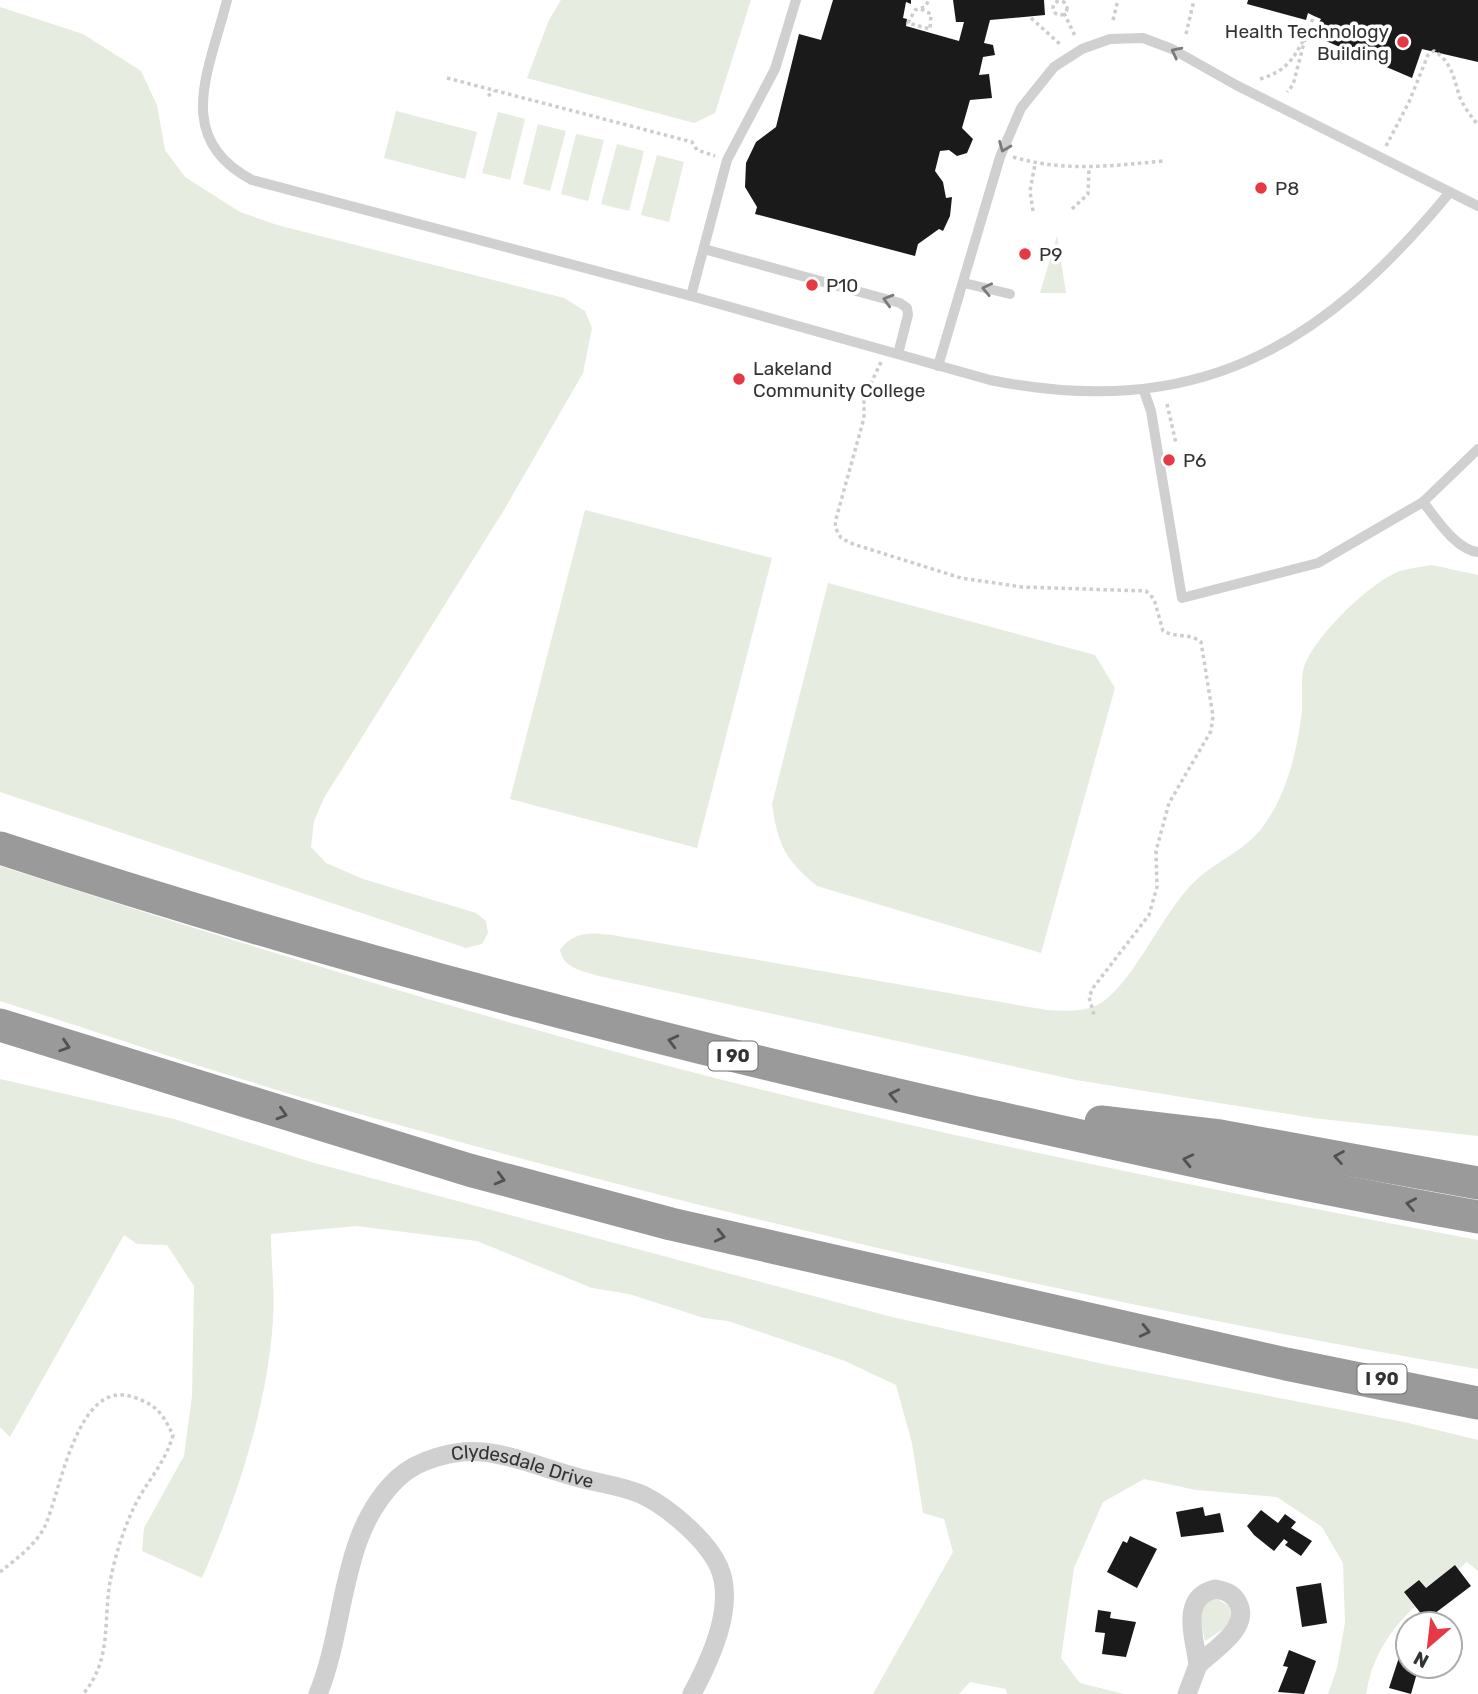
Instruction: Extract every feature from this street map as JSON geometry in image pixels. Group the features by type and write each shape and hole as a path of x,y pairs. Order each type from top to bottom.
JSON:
{"highway":[{"name":"I 90","path":"0,848 244,925 544,1009 853,1086 1230,1170 1478,1217"},
{"name":"I 90","path":"0,1025 469,1170 671,1224 1286,1364 1478,1393"},
{"path":"928,1102 1220,1136 1478,1183"},
{"path":"1286,1364 1478,1403"}],"street":[{"name":"Clydesdale Drive","path":"318,1694 334,1648 350,1564 373,1509 393,1483 412,1467 455,1455 483,1452 643,1495 692,1531 707,1547 720,1569 722,1602 708,1664 692,1694"},
{"path":"1187,1694 1198,1665"}],"lane":[{"path":"228,0 202,103 203,123 216,152 238,173 252,180 691,296 938,366 1031,388 1070,393 1144,391 1220,373 1301,333 1363,286 1450,192"},
{"path":"691,296 727,160 775,69 796,0"},
{"path":"938,366 1006,143 1021,108 1054,67 1082,49 1107,40 1143,38 1172,49 1236,85 1478,206"},
{"path":"704,249 900,303 907,308 908,315 898,354"},
{"path":"964,284 1010,294"},
{"path":"1144,391 1151,411 1182,598 1318,564 1423,502 1478,449"},
{"path":"1423,502 1462,544 1470,551 1478,552"}],"path":[{"path":"921,9 931,14 930,29 908,23 915,10 921,9 929,0"},
{"path":"1070,0 1065,13 1075,36"},
{"path":"1113,20 1118,0"},
{"path":"1186,34 1194,0"},
{"path":"1065,13 1058,15 1053,8 1058,2 1066,5"},
{"path":"1260,79 1276,74 1292,62 1314,16"},
{"path":"1031,18 1062,46"},
{"path":"1287,92 1293,85 1306,35"},
{"path":"1386,146 1409,102 1428,55 1434,51 1444,57 1457,81 1460,97 1478,125"},
{"path":"447,78 692,142 697,150 727,160"},
{"path":"488,96 494,91"},
{"path":"1010,157 1035,163 1089,169 1163,161"},
{"path":"1033,211 1030,191 1035,163"},
{"path":"1072,209 1088,194 1089,169"},
{"path":"881,362 864,398 864,418 836,519 836,532 841,538 896,559 961,578 1023,587 1146,591 1154,599 1163,631 1171,635 1191,636 1201,642 1213,716 1211,731 1170,803 1156,851 1155,901 1144,922 1093,988 1089,997 1094,1015"},
{"path":"1167,404 1176,443"},
{"path":"0,1572 34,1542 45,1528 71,1445 82,1422 107,1398 124,1394 153,1404 173,1435 167,1458 140,1496 128,1524 110,1581 106,1654 96,1679 83,1694"}],"shaded area":[{"path":"561,0 751,0 715,113 694,123 527,78 549,20"},
{"path":"0,7 83,34 141,71 157,105 165,150 185,177 240,212 277,225 564,298 585,311 592,328 583,373 504,510 324,798 314,821 311,847 326,863 363,879 476,913 486,921 488,933 482,944 466,948 0,792"},
{"path":"396,111 477,132 465,179 384,158"},
{"path":"498,112 525,119 510,180 482,173"},
{"path":"538,124 566,131 550,191 523,184"},
{"path":"576,134 604,140 588,201 561,194"},
{"path":"617,144 644,151 629,211 601,204"},
{"path":"657,155 684,162 669,222 641,215"},
{"path":"1057,236 1066,293 1040,293"},
{"path":"585,510 772,558 697,848 510,799"},
{"path":"1432,565 1478,575 1478,1136 1313,1118 1076,1080 599,976 575,968 562,956 560,950 576,937 605,934 1047,1010 1091,1008 1104,1001 1127,977 1182,895 1194,882 1248,842 1272,813 1285,785 1298,740 1304,667 1319,641 1344,612 1374,586 1400,571"},
{"path":"828,583 1095,655 1115,688 1041,953 817,886 797,868 785,851 780,841 772,804"},
{"path":"0,866 366,981 697,1073 1030,1151 1478,1240 1478,1369 1041,1285 751,1218 321,1103 0,1001"},
{"path":"0,1079 174,1119 311,1162 892,1317 1108,1365 1404,1422 1478,1440 1478,1571 1467,1562 1411,1610 1394,1610 1394,1629 1380,1652 1366,1694 1328,1694 1337,1668 1345,1623 1343,1563 1322,1527 1277,1497 1196,1490 1144,1479 1103,1502 1074,1568 1061,1658 1080,1683 1124,1694 1007,1694 1006,1689 970,1682 959,1694 873,1694 953,1552 944,1519 923,1513 912,1443 896,1385 845,1361 728,1321 704,1318 629,1294 592,1288 477,1241 356,1226 271,1234 273,1309 270,1353 264,1386 238,1484 202,1578 142,1551 144,1528 184,1456 192,1396 194,1286 167,1245 137,1244 124,1235 10,1437 0,1427"},
{"path":"1215,1598 1229,1606 1231,1618 1225,1628 1205,1641 1200,1619 1204,1603"}],"building":[{"path":"833,0 911,0 911,4 906,2 903,18 907,19 906,26 959,41 964,22 956,22 953,0 1044,0 1045,15 990,20 984,43 993,45 995,55 983,57 979,75 989,74 992,98 970,100 962,128 973,139 967,153 957,156 949,150 940,151 935,171 943,182 946,198 952,197 950,216 943,231 939,229 918,244 915,256 755,214 757,207 745,187 746,163 756,142 776,127 799,34 821,40"},
{"name":"Health Technology Building","path":"1248,0 1478,0 1478,62 1422,49 1412,78 1312,35 1321,19 1308,13 1306,20 1247,4"},
{"path":"1203,1507 1205,1516 1220,1513 1224,1532 1181,1537 1176,1512"},
{"path":"1261,1510 1278,1523 1285,1514 1296,1522 1291,1528 1312,1541 1301,1556 1285,1545 1288,1542 1284,1539 1274,1551 1254,1535 1247,1526"},
{"path":"1130,1536 1157,1549 1137,1588 1107,1572 1123,1541 1127,1543"},
{"path":"1455,1565 1471,1586 1439,1610 1418,1610 1404,1592 1419,1580 1426,1588"},
{"path":"1321,1583 1327,1623 1302,1627 1296,1587"},
{"path":"1098,1610 1111,1612 1110,1618 1136,1622 1126,1657 1102,1654 1105,1633 1095,1632"},
{"path":"1289,1650 1316,1661 1304,1694 1278,1692 1288,1667 1283,1666"},
{"path":"1394,1673 1394,1680 1415,1680 1411,1694 1389,1688"}],"place":[{"name":"Health Technology Building","path":"1403,42"},
{"name":"P8","path":"1261,188"},
{"name":"P9","path":"1025,254"},
{"name":"P10","path":"812,285"},
{"name":"Lakeland Community College","path":"739,379"},
{"name":"P6","path":"1169,460"}]}
